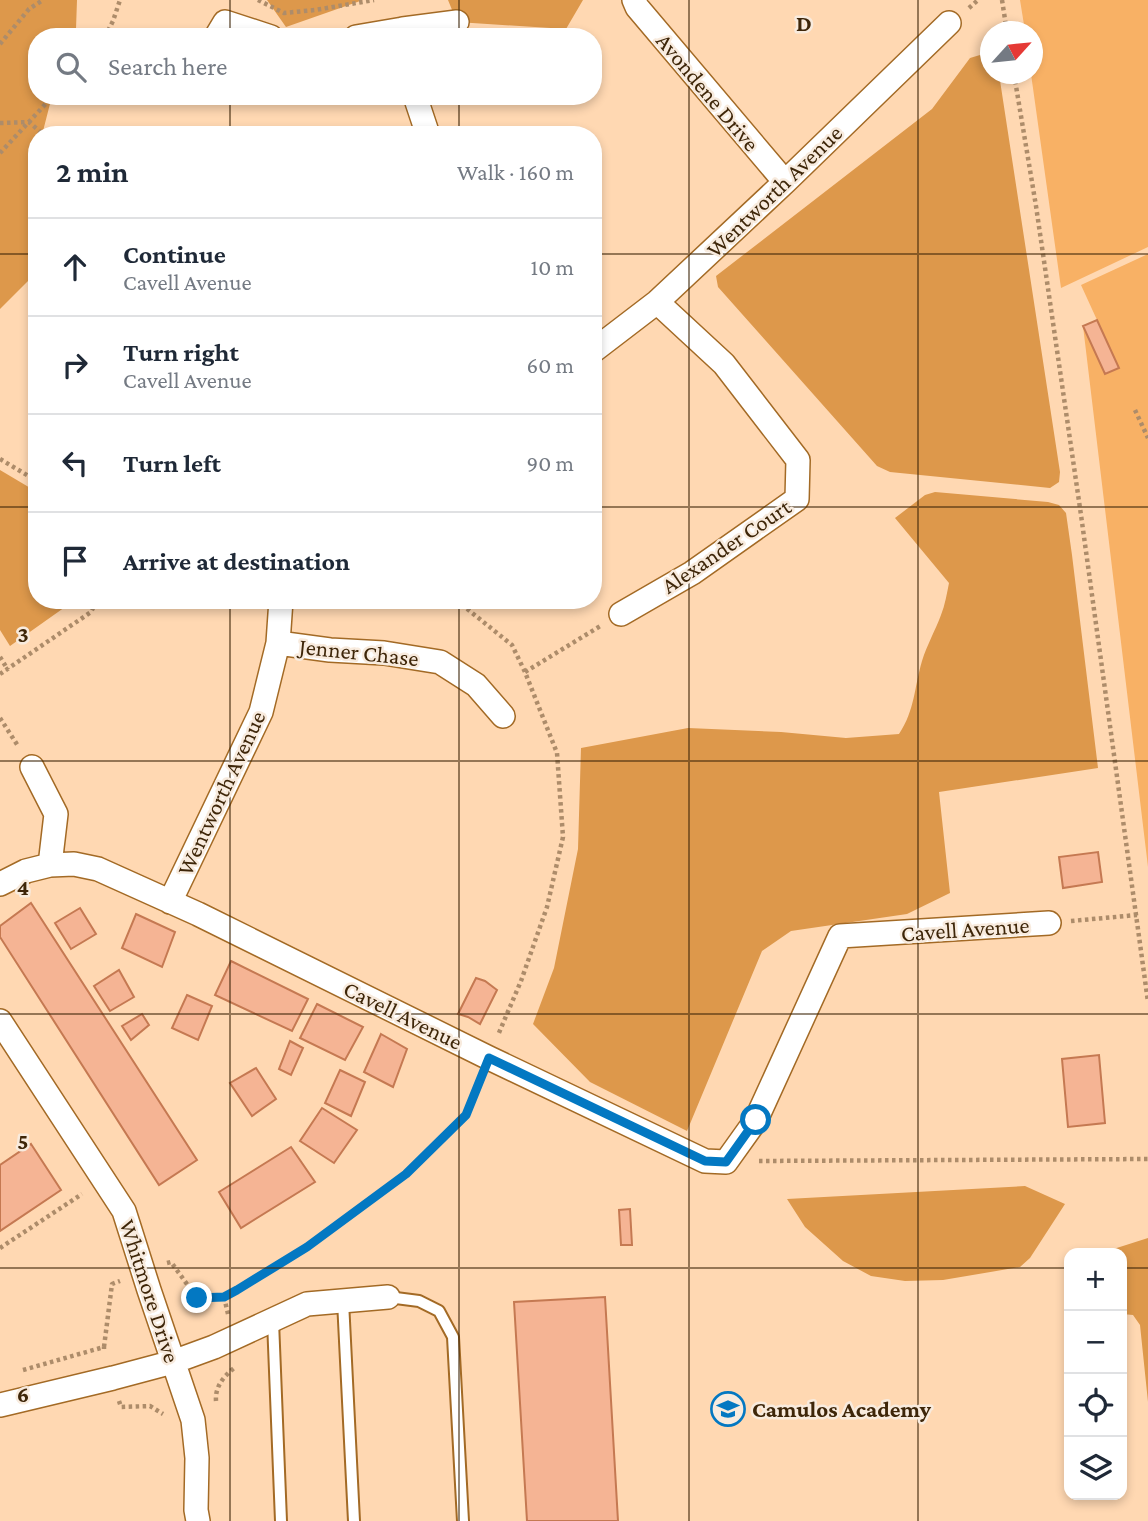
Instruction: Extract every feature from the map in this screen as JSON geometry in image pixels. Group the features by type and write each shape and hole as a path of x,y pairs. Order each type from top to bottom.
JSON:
{"street":[{"name":"Avondene Drive","path":"634,0 637,7 785,182"},
{"path":"221,28 225,22 243,28"},
{"path":"428,28 457,22"},
{"name":"Wentworth Avenue","path":"602,344 657,302 949,23"},
{"path":"418,105 425,126"},
{"name":"Alexander Court","path":"621,614 692,573 797,499 798,460 724,364 657,302"},
{"name":"Wentworth Avenue","path":"170,902 261,712 278,643 280,609"},
{"name":"Jenner Chase","path":"278,643 384,653 440,662 476,685 503,716"},
{"path":"32,767 56,814 50,865"},
{"name":"Cavell Avenue","path":"0,884 26,871 50,865 75,864 98,869 198,914 705,1161 726,1162 756,1120 840,936 1049,923"},
{"name":"Whitmore Drive","path":"0,1021 124,1211 193,1420 197,1458 196,1517"},
{"path":"0,1405 173,1362 214,1347 307,1304 388,1297"}],"lane":[{"path":"388,1297 419,1301 439,1311 453,1337 463,1521"},
{"path":"343,1301 354,1521"},
{"path":"273,1320 281,1521"}],"path":[{"path":"0,44 29,9 43,0"},
{"path":"110,28 120,0"},
{"path":"258,0 284,13 374,0"},
{"path":"1002,0 1005,21"},
{"path":"1016,84 1040,234 1148,1002"},
{"path":"0,153 45,105"},
{"path":"0,123 29,122 34,126"},
{"path":"1135,410 1148,438"},
{"path":"0,459 28,476"},
{"path":"0,674 92,609"},
{"path":"104,1347 112,1284 171,1262 197,1298 224,1297 307,1247 406,1174 466,1115 521,981 547,907 562,837 557,753 525,672 512,645 467,609"},
{"path":"525,672 621,614"},
{"path":"0,657 8,670"},
{"path":"0,718 32,767"},
{"path":"1049,923 1137,915"},
{"path":"726,1162 1148,1159"},
{"path":"0,1248 104,1180"}],"shaded area":[{"path":"0,0 77,0 76,28 28,28 28,105 50,105 44,126 28,126 28,281 0,309"},
{"path":"267,0 363,0 286,27"},
{"path":"448,0 583,0 567,28 457,22"},
{"path":"1020,0 1148,0 1148,247 1061,288 1032,84 1043,84 1043,21 1023,21"},
{"path":"980,55 980,84 1001,84 1060,472 1059,482 1050,488 890,472 877,466 718,287 716,276 932,109 970,58"},
{"path":"1148,254 1148,867 1083,326 1097,320 1081,285"},
{"path":"0,470 28,487 28,609 62,609 10,646 0,630"},
{"path":"935,492 1048,502 1059,505 1066,513 1098,768 939,792 950,893 907,914 791,931 762,951 687,1131 590,1082 533,1024 554,968 578,849 581,748 688,728 846,738 899,734 911,707 922,661 942,611 949,583 895,518 925,495"},
{"path":"1025,1186 1065,1204 1030,1258 1020,1267 943,1280 905,1281 871,1276 843,1261 805,1227 787,1199"},
{"path":"1148,1238 1148,1402 1140,1325 1133,1315 1127,1314 1127,1248 1117,1248"}],"building":[{"path":"1097,320 1119,368 1105,374 1083,326"},
{"path":"1098,852 1102,882 1063,888 1059,857"},
{"path":"31,903 197,1160 159,1185 0,937 0,926"},
{"path":"80,908 96,934 71,949 55,923"},
{"path":"136,914 175,932 162,967 122,948"},
{"path":"231,961 308,999 292,1031 215,995"},
{"path":"119,970 134,997 110,1011 94,986"},
{"path":"476,978 497,990 480,1024 458,1014"},
{"path":"187,995 212,1006 198,1040 172,1028"},
{"path":"317,1004 363,1027 345,1060 300,1038"},
{"path":"142,1014 149,1025 131,1040 122,1026"},
{"path":"381,1034 407,1049 393,1087 364,1072"},
{"path":"290,1041 303,1048 291,1075 279,1069"},
{"path":"1099,1055 1105,1123 1068,1127 1062,1059"},
{"path":"256,1068 276,1099 252,1116 230,1083"},
{"path":"340,1070 365,1082 351,1116 325,1103"},
{"path":"322,1108 357,1130 334,1163 300,1141"},
{"path":"31,1144 61,1190 0,1231 0,1165"},
{"path":"291,1147 315,1182 241,1228 219,1192"},
{"path":"630,1209 632,1245 621,1245 619,1210"},
{"path":"605,1297 618,1521 527,1521 514,1302"}],"place":[{"name":"Camulos Academy","path":"728,1409"}],"route":[{"path":"197,1298 224,1297 237,1290 307,1247 406,1174 466,1115 489,1058 705,1161 726,1162 756,1120"}]}
